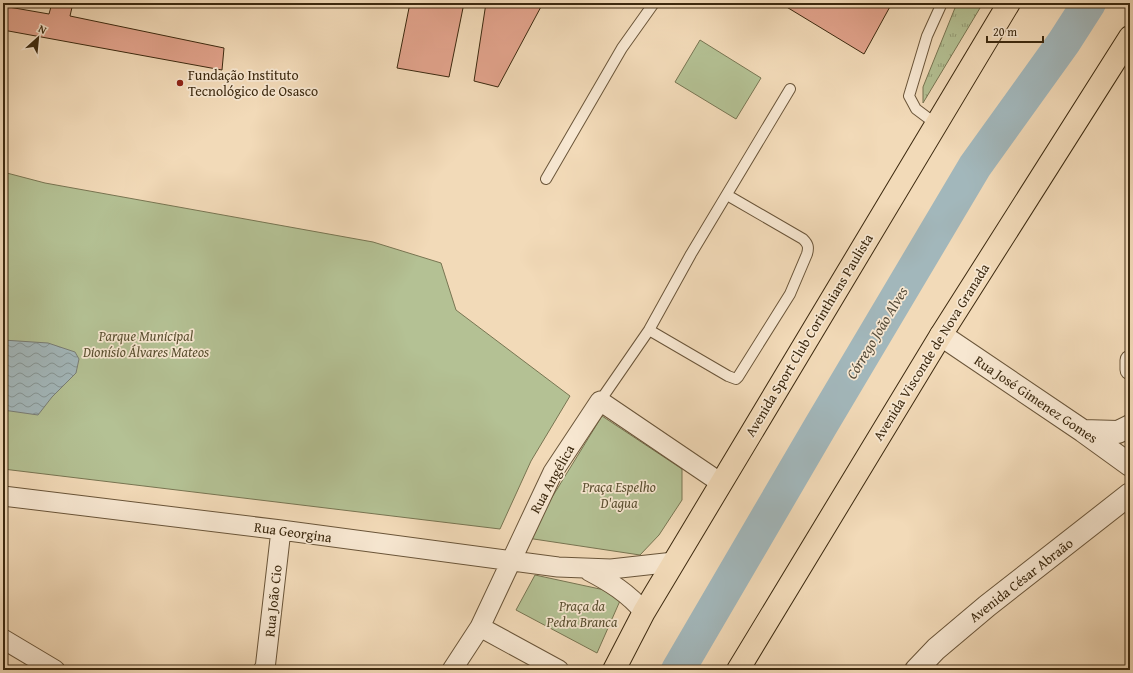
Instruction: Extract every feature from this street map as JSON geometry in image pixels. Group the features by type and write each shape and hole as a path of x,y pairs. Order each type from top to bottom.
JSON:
{"main road":[{"name":"Avenida Sport Club Corinthians Paulista","path":"614,670 644,612 1009,3"},
{"name":"Avenida Visconde de Nova Granada","path":"738,670 941,335 1130,37"}],"street":[{"name":"Rua José Gimenez Gomes","path":"941,335 1083,431 1130,465"},
{"path":"1130,360 1130,370"},
{"path":"600,401 721,483"},
{"name":"Rua Angélica","path":"452,670 480,627 553,472 600,401"},
{"path":"1083,431 1107,433 1118,432 1130,426"},
{"name":"Avenida César Abraão","path":"916,670 936,649 987,606 1130,494"},
{"name":"Rua Georgina","path":"3,496 281,530 511,562 584,568 631,568 674,562"},
{"name":"Rua João Cio","path":"265,670 281,530"},
{"name":"Rua Georgina","path":"584,568 612,583 633,599 644,612"},
{"path":"480,627 559,670"},
{"path":"3,639 55,670"}],"lane":[{"path":"546,179 622,48 654,3"},
{"path":"936,124 916,109 908,96 927,36 942,3"},
{"path":"600,401 649,330 790,90"},
{"path":"649,330 728,376 736,379 790,294 807,254 809,248 808,244 803,239 727,195"}],"green space":[{"path":"957,3 983,3 923,103 923,87"},
{"path":"700,40 761,78 736,119 675,82"},
{"name":"Parque Municipal Dionísio Álvares Mateos","path":"3,172 45,183 373,242 441,263 456,310 570,396 531,461 500,529 3,469"},
{"name":"Praça Espelho D'agua","path":"602,416 682,469 682,500 659,535 640,555 527,538"},
{"name":"Praça da Pedra Branca","path":"535,575 623,594 597,653 516,610"}],"water":[{"path":"3,340 48,343 75,352 79,359 76,373 52,397 38,415 3,410"}],"building":[{"path":"52,3 73,3 70,16 224,48 222,70 3,30 3,6 49,14"},
{"path":"410,3 464,3 449,77 397,68"},
{"path":"486,3 543,3 498,87 474,81"},
{"path":"780,3 892,3 864,54"}],"waterway":[{"name":"Córrego João Alves","path":"678,670 975,166 1064,42 1089,3"}],"place":[{"name":"Fundação Instituto Tecnológico de Osasco","path":"180,83"}]}
